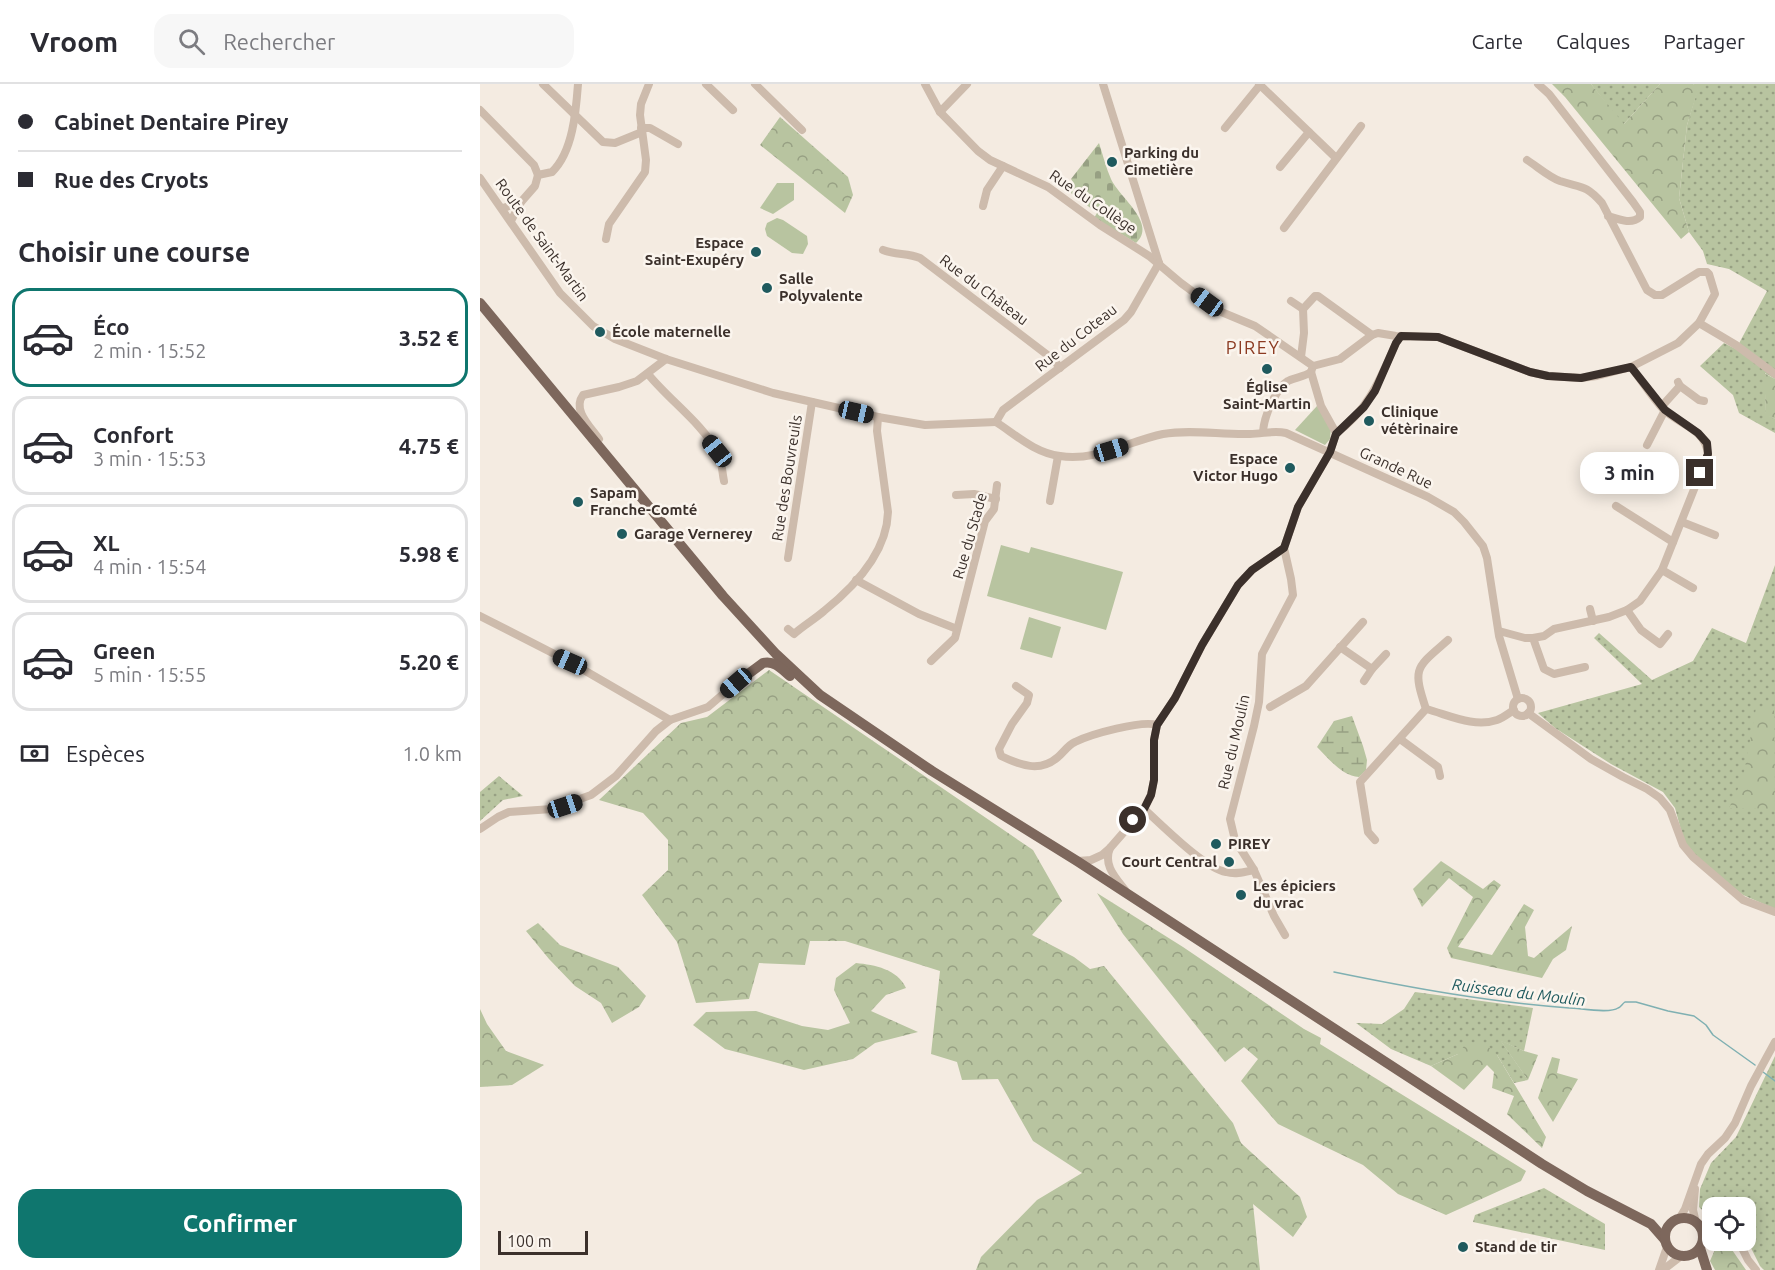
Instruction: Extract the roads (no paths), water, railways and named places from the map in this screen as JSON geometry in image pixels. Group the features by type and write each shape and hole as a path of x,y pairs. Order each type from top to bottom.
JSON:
{"main road":[{"path":"480,303 723,596 776,654 820,695"},
{"path":"736,683 763,663 768,661 776,664 932,771 1077,861 1542,1164 1657,1229 1673,1253 1683,1256 1701,1270"},
{"path":"1632,1213 1660,1221 1687,1218 1698,1225 1703,1233 1701,1246 1707,1270"},
{"path":"1666,1243 1666,1230 1676,1221"},
{"path":"1683,1256 1695,1253 1701,1246"}],"street":[{"path":"543,84 599,139 607,143 615,143 650,128 678,144"},
{"path":"538,175 549,174 559,164 568,144 578,84"},
{"path":"606,239 609,224 645,172 641,104 649,84"},
{"path":"706,84 733,110"},
{"path":"754,84 802,129"},
{"name":"Rue du Collège","path":"925,84 940,112 978,151 1002,166 1048,187 1100,225 1152,252 1159,263 1219,311 1260,329 1289,351 1301,357 1312,369"},
{"path":"940,112 967,84"},
{"path":"1103,84 1152,252 1150,278"},
{"path":"1225,128 1259,84 1336,158"},
{"path":"1538,84 1563,112 1640,212 1640,217 1629,222 1608,216"},
{"path":"480,110 534,165 538,175 535,186 521,202 511,221"},
{"path":"1284,228 1361,126"},
{"path":"1280,167 1309,132"},
{"path":"1263,432 1264,420 1285,384 1312,369 1340,359 1372,335 1384,333 1438,337 1530,372 1548,376 1581,378 1631,367 1678,343 1699,323 1714,294 1707,272 1699,272 1662,295 1655,295 1647,290 1602,203 1592,192 1576,184 1559,180 1527,160"},
{"path":"983,206 987,190 1002,166"},
{"name":"Route de Saint-Martin","path":"480,178 560,293 593,326 615,339 666,359 773,393 878,417 925,425 996,422"},
{"path":"502,208 521,202"},
{"name":"Rue du Château","path":"883,250 920,258 1054,360 1060,368"},
{"name":"Rue du Coteau","path":"996,422 1003,410 1124,320 1159,263"},
{"path":"1301,357 1304,333 1303,309 1315,296 1372,335"},
{"path":"1291,301 1303,309"},
{"path":"1699,323 1736,345 1775,374"},
{"path":"1087,868 1099,863 1144,809 1151,795 1154,780 1154,740 1157,725 1175,698 1202,645 1238,585 1252,570 1284,548 1298,507 1330,452 1336,434 1364,407 1375,391 1401,336"},
{"path":"631,485 579,411 579,400 586,393 637,381 666,359"},
{"path":"1498,631 1533,638 1544,636 1554,629 1593,621 1627,610 1640,601 1662,570 1708,454 1707,443 1698,433 1663,408 1631,367"},
{"path":"1312,369 1321,406 1336,434"},
{"path":"648,374 684,409 717,451 724,481"},
{"path":"1647,444 1663,408 1679,384 1704,401"},
{"name":"Rue des Bouvreuils","path":"788,558 812,402"},
{"path":"788,629 794,634 823,613 856,580 878,551 887,522 877,431 878,417"},
{"name":"Grande Rue","path":"996,422 1037,449 1058,456 1081,456 1107,451 1162,434 1252,434 1275,431 1286,433 1428,496 1454,512 1483,546 1487,558 1498,631 1518,699"},
{"path":"1050,501 1058,456"},
{"name":"Rue du Stade","path":"957,629 985,521 994,509 997,485"},
{"path":"956,495 974,494 996,499"},
{"path":"1616,506 1673,542"},
{"path":"1682,522 1715,535"},
{"name":"Rue du Moulin","path":"1284,548 1292,579 1293,595 1262,654 1259,702 1230,819 1235,840 1254,870 1285,935"},
{"path":"1662,570 1693,588"},
{"path":"856,580 919,614 957,629 955,638 931,661"},
{"path":"1590,609 1593,621"},
{"path":"1627,610 1641,630 1660,644 1668,634"},
{"path":"480,616 570,662 670,720"},
{"path":"1270,707 1306,686 1363,622"},
{"path":"1533,638 1544,669 1554,674 1585,667"},
{"path":"1426,709 1418,685 1421,663 1448,640"},
{"path":"1340,647 1372,669"},
{"path":"1364,681 1386,654"},
{"path":"480,829 509,812 552,809 591,795 616,777 656,731 670,720 708,707 736,683"},
{"path":"1016,686 1029,695 1027,703 1012,724 999,749 1001,756 1021,765 1035,767 1049,764 1073,743 1084,738 1130,726 1152,723 1157,725"},
{"path":"1514,710 1514,703 1524,698 1529,700 1531,706 1528,713"},
{"path":"1426,709 1459,720 1480,722 1497,720 1514,710"},
{"path":"1375,840 1368,832 1360,782 1426,709"},
{"path":"1514,710 1520,715 1528,713"},
{"path":"1528,713 1591,759 1660,798 1670,810 1683,845 1693,857 1743,900 1775,912"},
{"path":"1400,739 1438,767 1440,776"},
{"path":"1144,809 1183,844 1225,872 1237,873 1254,870"},
{"path":"1077,861 1098,858 1109,850"},
{"path":"1109,850 1107,861 1109,868 1130,896"},
{"path":"1676,1221 1685,1209 1696,1175 1708,1154 1725,1138 1735,1123 1751,1086 1775,1042"},
{"path":"1696,1175 1693,1206 1698,1225 1702,1226"},
{"path":"1661,1270 1666,1243"},
{"path":"1743,1251 1756,1270"},
{"path":"1661,1270 1673,1260 1683,1256"}],"waterway":[{"name":"Ruisseau du Moulin","path":"1334,972 1451,994 1539,1005 1608,1011 1619,1008 1625,1002 1636,1002 1694,1016 1706,1025 1713,1035 1755,1065"},
{"name":"Ruisseau du Moulin","path":"1763,1072 1775,1081"}],"place":[{"name":"Parking du Cimetière","path":"1112,162"},
{"name":"Espace Saint-Exupéry","path":"756,252"},
{"name":"Salle Polyvalente","path":"767,288"},
{"name":"École maternelle","path":"600,332"},
{"name":"Église Saint-Martin","path":"1267,369"},
{"name":"Clinique vétèrinaire","path":"1369,421"},
{"name":"Espace Victor Hugo","path":"1290,468"},
{"name":"Sapam Franche-Comté","path":"578,502"},
{"name":"Garage Vernerey","path":"622,534"},
{"name":"PIREY","path":"1216,844"},
{"name":"Court Central","path":"1229,862"},
{"name":"Les épiciers du vrac","path":"1241,895"},
{"name":"Stand de tir","path":"1463,1247"}],"district":[{"name":"PIREY","path":"1253,348"}]}
